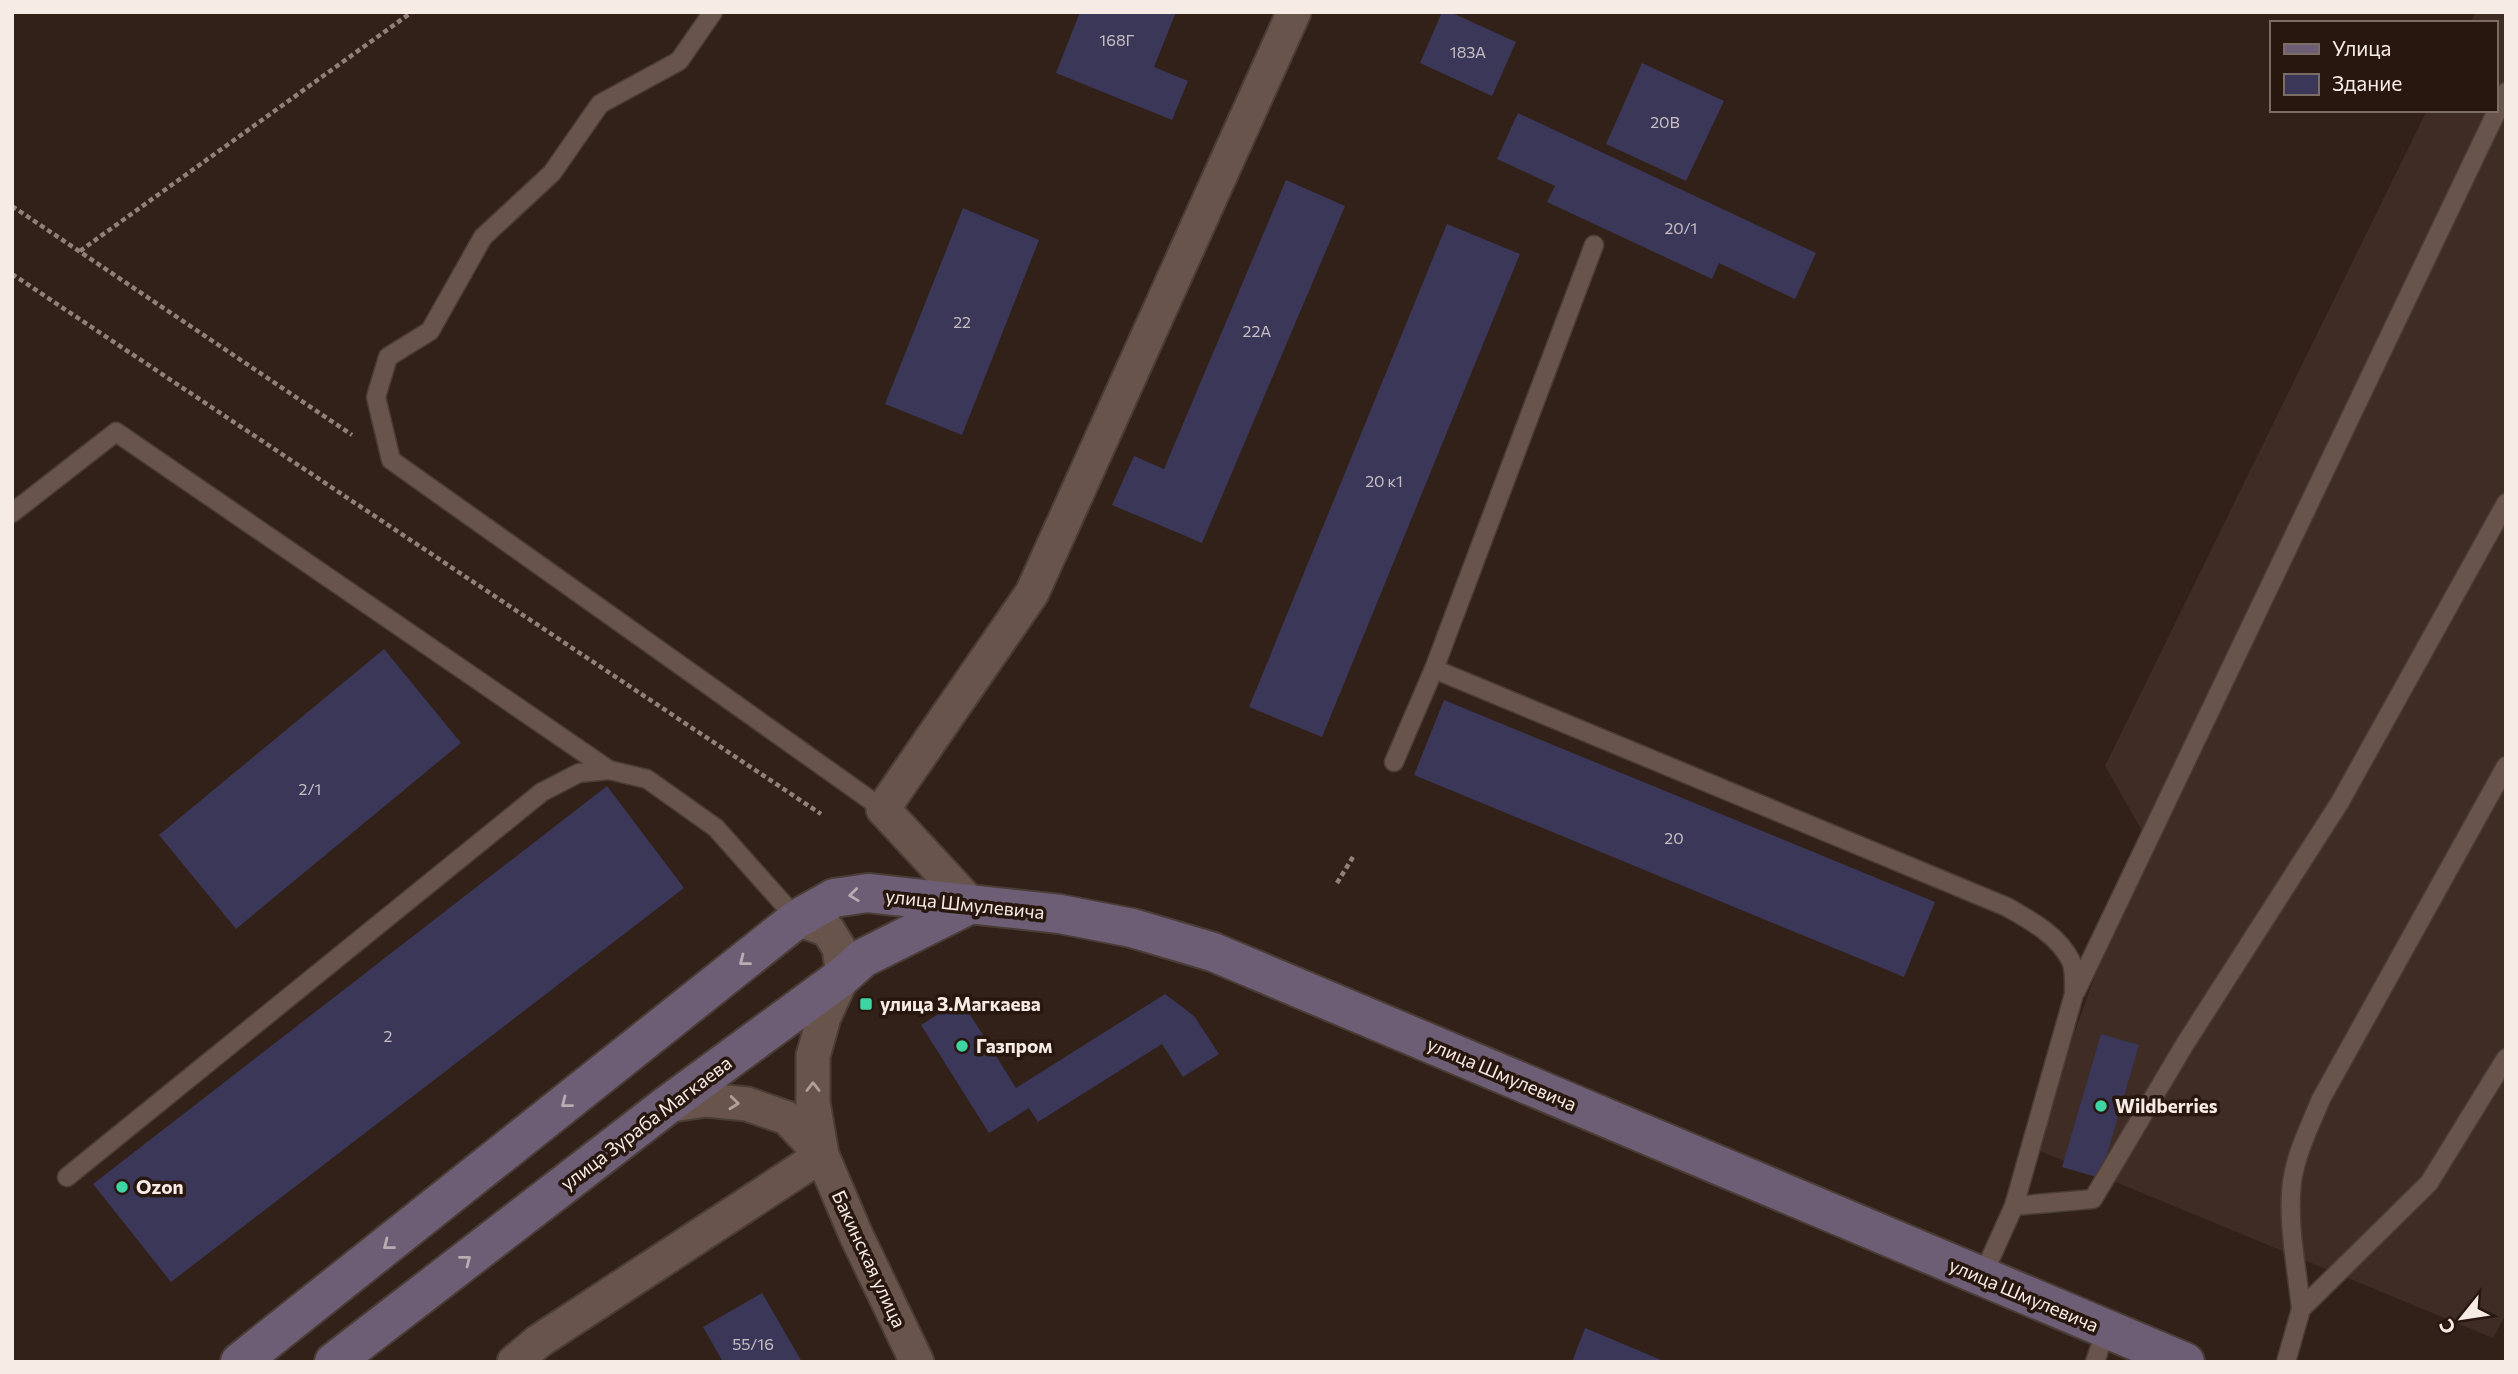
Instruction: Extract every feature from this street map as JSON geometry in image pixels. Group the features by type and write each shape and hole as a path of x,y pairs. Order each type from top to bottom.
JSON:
{"main road":[{"name":"улица Шмулевича","path":"797,919 834,898 868,894 1060,914 1132,929 1213,952 1982,1277 2100,1345 2185,1362"},
{"name":"улица Зураба Магкаева","path":"334,1362 666,1106 843,976 863,958 971,904"},
{"path":"240,1362 797,919"}],"street":[{"path":"971,904 883,809 1032,593 1294,12"},
{"path":"797,919 828,930 839,948 843,976"},
{"name":"Бакинская улица","path":"843,976 824,1017 813,1055 813,1102 822,1155 856,1236 917,1362"},
{"name":"Бакинская улица","path":"666,1106 706,1100 747,1104 787,1118 822,1155"},
{"path":"514,1362 550,1334 822,1155"}],"lane":[{"path":"713,12 679,61 600,104 552,173 483,237 430,331 388,357 376,397 391,460 883,809"},
{"path":"2497,111 2506,92"},
{"path":"1982,1277 2014,1206 2074,994 2496,112"},
{"path":"1394,762 1434,669 1594,245"},
{"path":"12,513 116,432 609,770"},
{"path":"2014,1206 2093,1199 2185,1044 2340,802 2506,503"},
{"path":"1434,669 2007,907 2034,922 2057,942 2073,963 2074,994"},
{"path":"2286,1362 2301,1309 2292,1183 2301,1146 2321,1099 2506,766"},
{"path":"67,1177 542,792 579,773 609,770 647,779 716,828 797,919"},
{"path":"2301,1309 2430,1183 2506,1058"}],"path":[{"path":"80,251 412,12"},
{"path":"12,206 391,460"},
{"path":"12,274 821,814"},
{"path":"1336,883 1353,857"}],"shaded area":[{"path":"2476,12 2506,12 2506,1314 2493,1338 2033,1148 2145,836 2105,766 2426,112 2497,112 2497,21 2471,21"}],"building":[{"path":"1080,12 1176,12 1154,67 1188,81 1172,120 1056,73"},
{"path":"1442,12 1450,12 1516,42 1492,96 1420,63"},
{"path":"1642,63 1724,101 1686,181 1606,144"},
{"path":"1518,113 1816,253 1795,299 1719,263 1712,279 1547,202 1555,186 1497,159"},
{"path":"1286,180 1345,206 1202,543 1112,505 1134,456 1164,469"},
{"path":"963,208 1039,240 962,435 885,404"},
{"path":"1447,224 1520,254 1322,737 1249,707"},
{"path":"384,649 461,743 236,929 159,835"},
{"path":"1444,700 1935,902 1904,977 1414,775"},
{"path":"607,786 684,888 171,1282 93,1184"},
{"path":"1165,994 1194,1016 1219,1054 1183,1077 1162,1044 1038,1122 1029,1108 989,1133 921,1025 961,1000 1016,1088"},
{"name":"Wildberries","path":"2101,1034 2139,1045 2100,1178 2062,1167"},
{"path":"762,1293 802,1362 723,1362 703,1327"},
{"path":"1585,1328 1666,1362 1572,1362"}],"place":[{"name":"улица З.Магкаева","path":"866,1004"},
{"name":"Газпром","path":"962,1046"},
{"name":"Wildberries","path":"2101,1106"},
{"name":"Ozon","path":"122,1187"}]}
